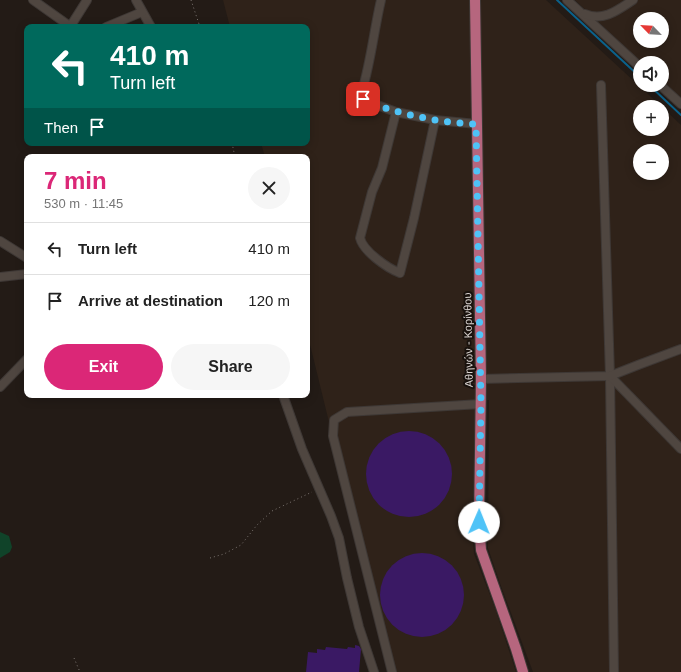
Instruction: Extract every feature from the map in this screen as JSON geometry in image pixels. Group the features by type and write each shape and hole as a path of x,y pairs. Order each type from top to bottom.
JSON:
{"main road":[{"name":"Αθηνών - Κορίνθου","path":"474,0 481,379 480,550 523,672"}],"street":[{"path":"33,0 66,24"},
{"path":"72,24 87,0"},
{"path":"136,0 149,24"},
{"path":"381,0 362,91 362,96 366,102 396,112 434,120 476,124"},
{"path":"567,0 633,60"},
{"path":"580,12 591,17 603,17 614,13 633,0"},
{"path":"113,24 142,12"},
{"path":"601,85 610,376 614,672"},
{"path":"668,92 681,104"},
{"path":"396,112 382,168 372,192 360,238 363,245 378,259 400,273 414,218 434,120"},
{"path":"0,241 24,256"},
{"path":"0,277 24,274"},
{"path":"481,379 610,376 681,349"},
{"path":"0,387 24,362"},
{"path":"610,376 681,449"},
{"path":"284,398 300,443 339,538 347,578 374,672"},
{"path":"392,672 333,436 334,420 347,412 481,404"}],"path":[{"path":"191,0 199,24"},
{"path":"210,558 224,554 241,545 272,511 319,489"},
{"path":"74,658 80,672"}],"shaded area":[{"path":"223,0 546,0 633,80 633,92 646,92 654,100 633,100 633,136 669,136 669,114 681,125 681,672 533,672 488,548 489,400 369,407 477,402 472,524 474,554 495,608 516,672 390,672 310,344 310,154 264,154 262,146 310,146 310,24 229,24"},
{"path":"575,0 681,0 681,101 669,89 669,56 635,56"}],"green space":[{"path":"0,532 9,536 12,547 10,552 0,558"}],"building":[{"path":"409,431 426,434 440,443 449,457 452,474 449,491 440,505 426,514 409,517 392,514 378,505 369,491 366,474 369,457 378,443 392,434"},
{"path":"422,553 438,556 452,565 461,579 464,595 461,611 452,625 438,634 422,637 406,634 392,625 383,611 380,595 383,579 392,565 406,556"},
{"path":"355,645 359,646 361,649 359,672 306,672 308,652 317,653 317,649 325,650 326,647 347,649 348,647 355,648"}],"waterway":[{"path":"557,0 633,71"},
{"path":"656,92 681,115"}],"route":[{"path":"363,99 366,102 396,112 434,120 476,124 481,404 479,522"}]}
